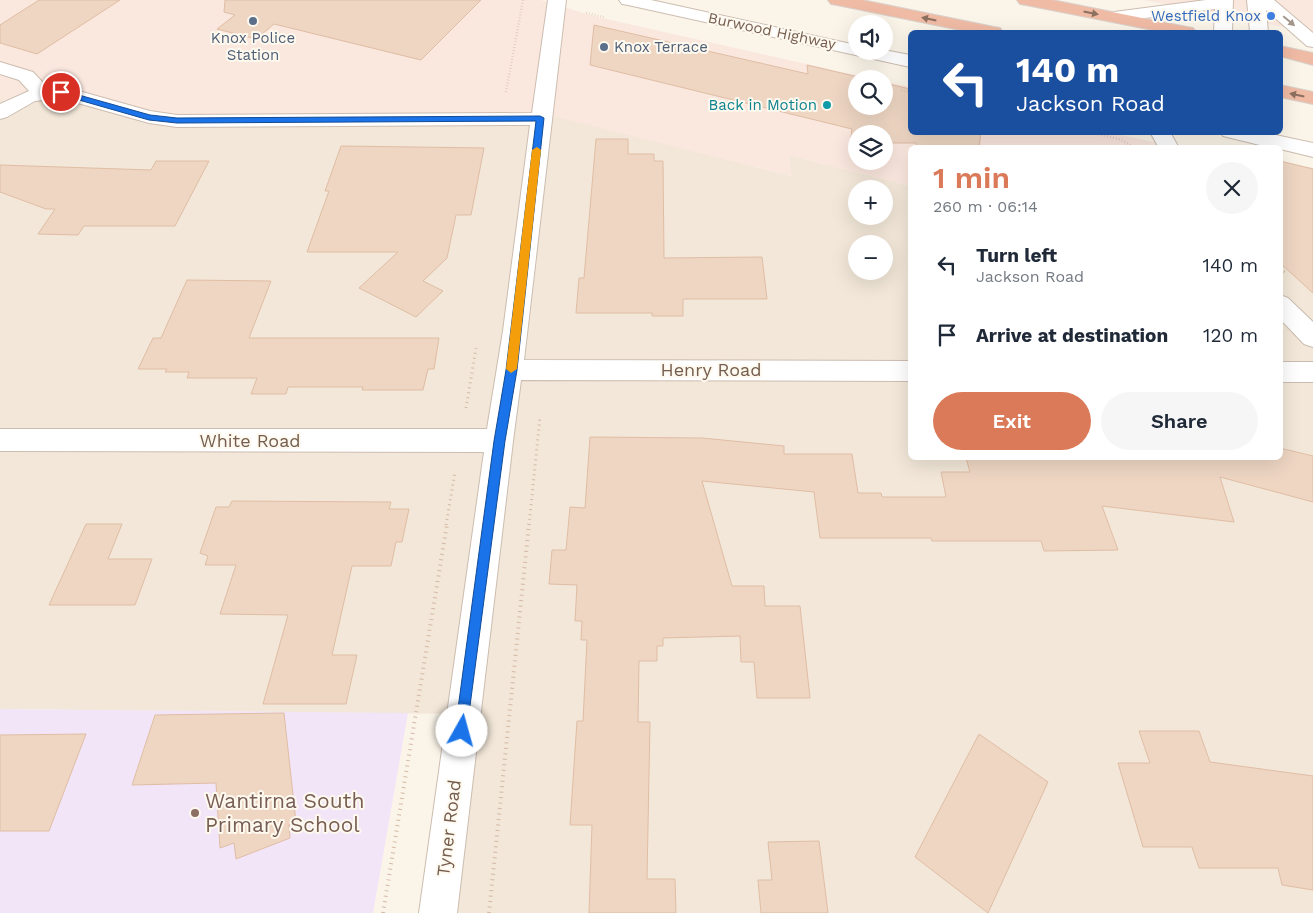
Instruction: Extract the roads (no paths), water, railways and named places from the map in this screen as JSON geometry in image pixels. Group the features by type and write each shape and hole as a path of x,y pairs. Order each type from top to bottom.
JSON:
{"highway":[{"path":"837,0 984,30"},
{"path":"1026,0 1177,30"},
{"path":"1283,52 1313,59"},
{"path":"1283,93 1313,98"}],"street":[{"name":"Tyner Road","path":"438,913 499,441 511,370 540,118 557,0"},
{"name":"Burwood Highway","path":"628,0 703,8 848,48"},
{"path":"1256,0 1259,30"},
{"path":"1264,0 1313,42"},
{"path":"1114,17 1224,2 1223,30"},
{"path":"893,58 908,62"},
{"path":"0,68 26,76 41,92"},
{"path":"0,114 23,98 41,92 61,92 149,117 177,121 540,118"},
{"path":"1242,135 1313,150"},
{"path":"1283,307 1313,337"},
{"name":"Henry Road","path":"511,370 908,371"},
{"path":"1283,372 1313,372"},
{"name":"White Road","path":"0,440 499,441"}],"place":[{"name":"Westfield Knox","path":"1271,16"},
{"name":"Knox Police Station","path":"253,21"},
{"name":"Knox Terrace","path":"604,47"},
{"name":"Back in Motion","path":"827,105"},
{"name":"Wantirna South Primary School","path":"195,813"}]}
